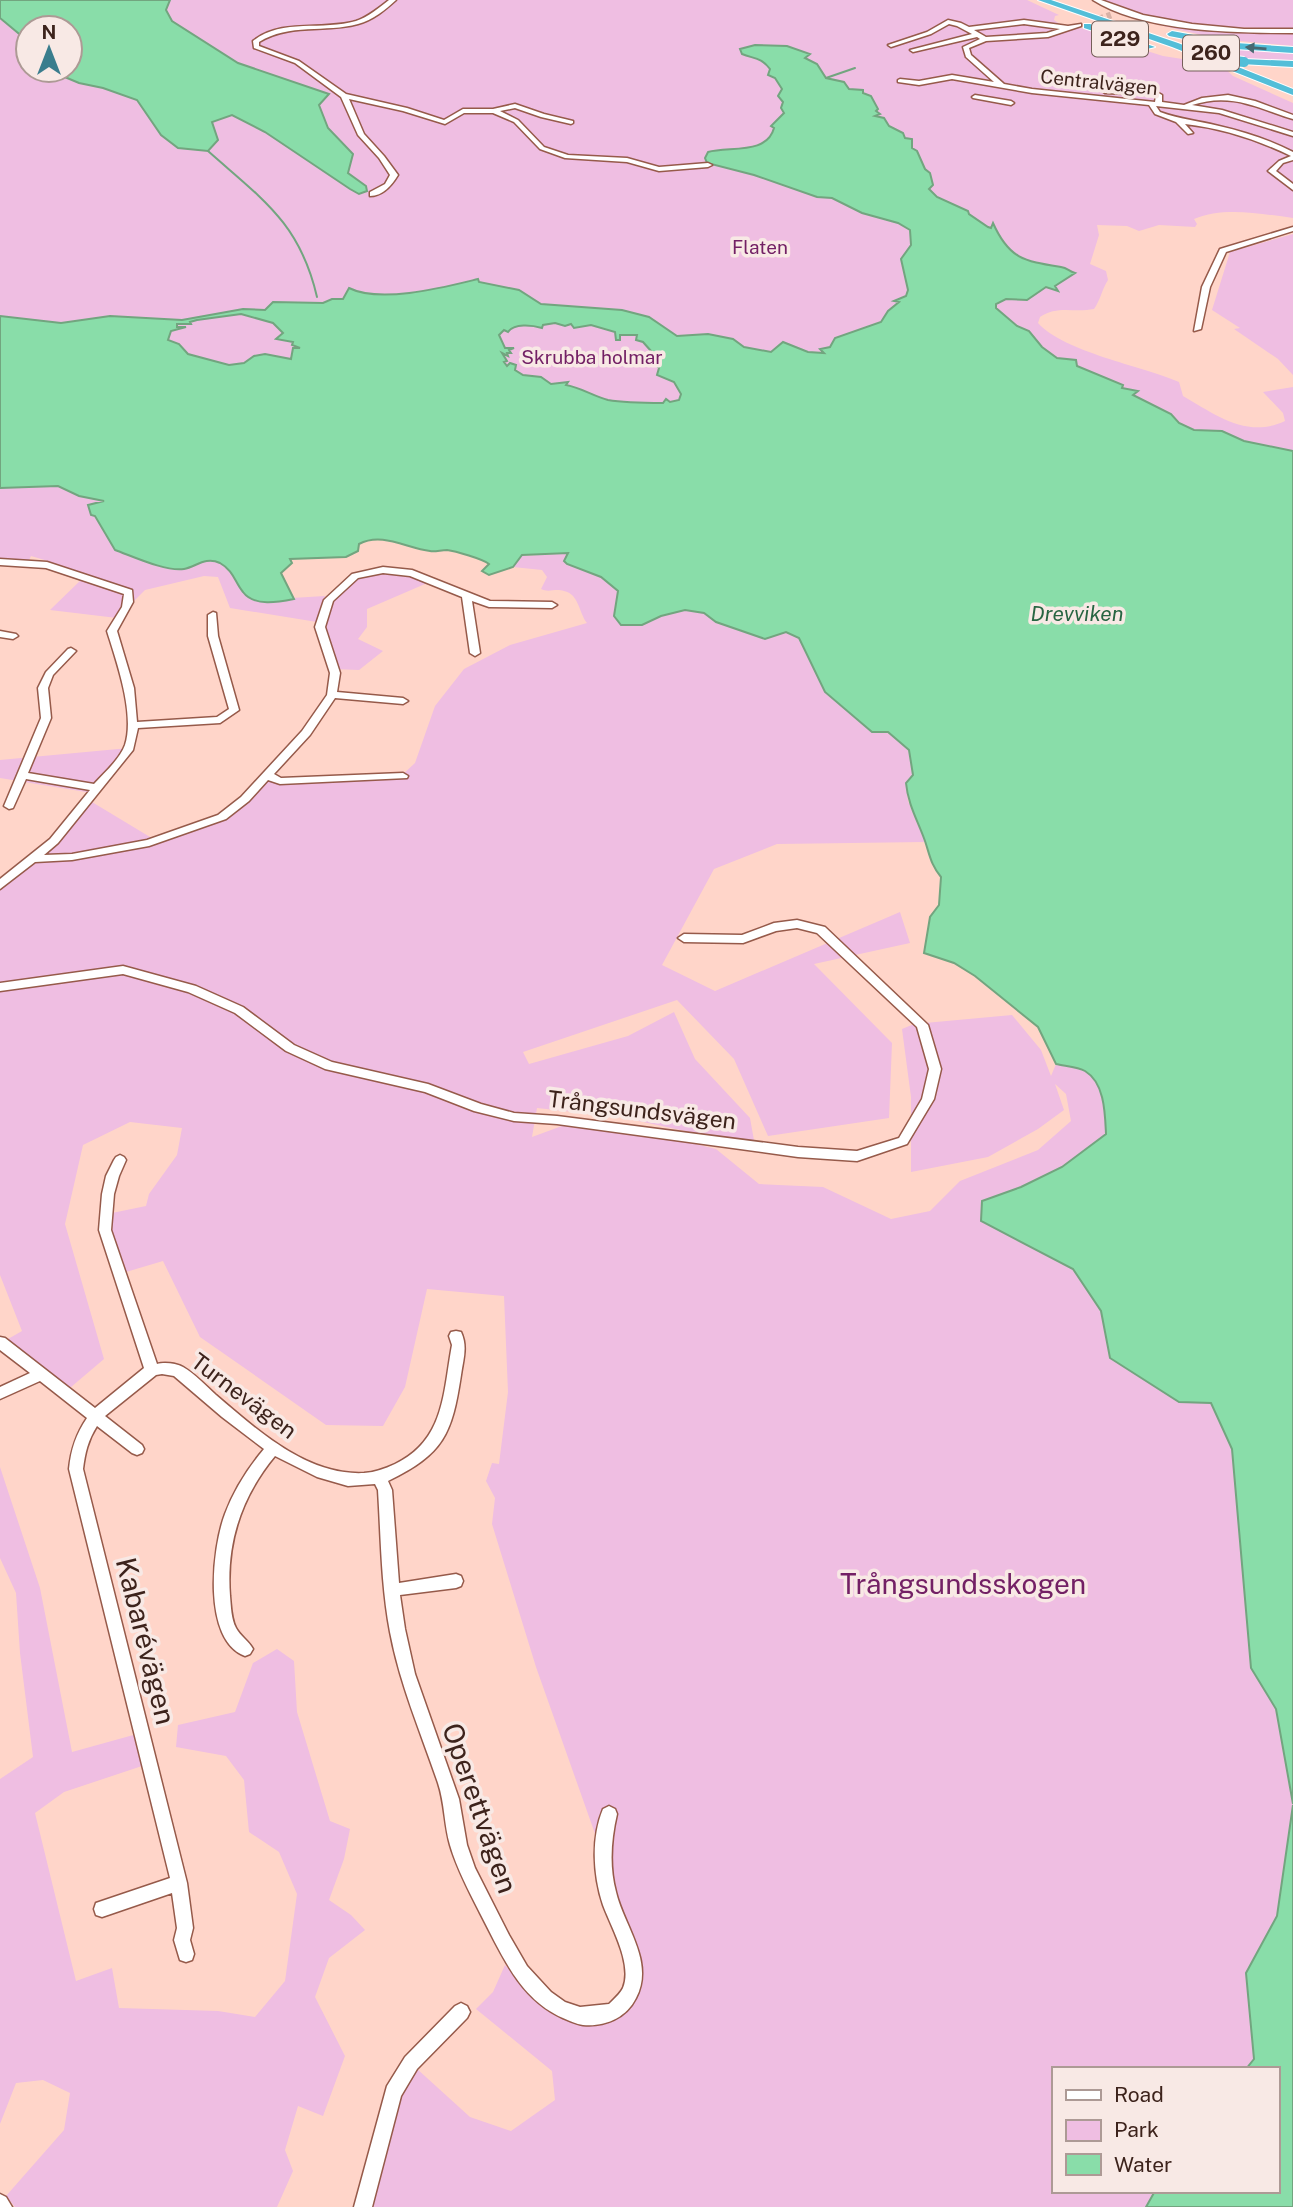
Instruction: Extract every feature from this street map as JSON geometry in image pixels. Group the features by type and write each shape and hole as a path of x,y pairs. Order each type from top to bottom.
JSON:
{"highway":[{"name":"229","path":"1034,0 1124,40 1198,57 1293,64"},
{"name":"260","path":"1042,0 1175,45 1293,92"},
{"name":"229","path":"1056,0 1128,24 1203,41 1293,50"},
{"name":"260","path":"1128,24 1293,86"}],"street":[{"path":"393,0 374,14 354,23 324,29 265,34 256,41 258,50 297,62 344,96 405,109 445,122 463,111 494,111 515,105 526,107 540,115 571,122"},
{"path":"1096,0 1120,11 1178,24 1293,31"},
{"path":"1111,15 1120,11"},
{"path":"1001,86 968,56 965,50 973,43 985,39 1034,38 1097,20"},
{"path":"891,45 929,33 942,23 955,22 985,39"},
{"path":"967,29 1024,22 1068,28"},
{"path":"913,50 976,35"},
{"name":"Centralvägen","path":"900,81 919,83 952,77 1021,89 1085,93 1184,106 1220,111 1293,134"},
{"path":"1060,86 1085,93 1155,93 1159,95 1155,104 1157,113 1178,121 1215,127 1280,148 1293,157"},
{"path":"975,97 1009,105 1020,95 1021,89"},
{"path":"1184,106 1206,97 1222,95 1293,117"},
{"path":"344,96 361,135 394,175 388,185 373,194"},
{"path":"494,111 516,121 542,148 567,157 627,160 659,169 708,166"},
{"path":"1178,121 1190,133"},
{"path":"1280,148 1293,143"},
{"path":"1293,157 1281,162 1272,171 1293,188"},
{"path":"1197,329 1206,287 1223,251 1293,229"},
{"path":"0,562 47,565 129,592 129,604 117,618 112,631 126,671 132,739 129,748 54,841 0,885"},
{"path":"33,859 72,857 121,849 205,824 222,817 245,799 306,733 332,695 335,673 320,627 329,600 342,585 367,571 412,573 467,596 498,605 552,605"},
{"path":"467,596 475,653"},
{"path":"131,725 220,720 234,710 213,636 212,615"},
{"path":"0,634 13,636"},
{"path":"9,806 46,718 43,688 49,674 71,651"},
{"path":"332,695 403,701"},
{"path":"24,775 97,788"},
{"path":"266,775 281,781 403,776"},
{"name":"Trångsundsvägen","path":"0,987 123,970 192,989 239,1010 290,1048 329,1066 428,1088 478,1108 514,1116 557,1119 798,1152 857,1156 903,1140 928,1100 936,1069 922,1025 821,930 797,924 774,927 743,939 684,938"},
{"path":"94,1415 152,1370 105,1230 113,1171 120,1160"},
{"name":"Turnevägen","path":"152,1370 162,1368 178,1371 290,1460 339,1479 380,1479 400,1471 432,1446 445,1420 459,1345 456,1336"},
{"path":"0,1342 137,1449"},
{"path":"0,1393 40,1375"},
{"name":"Kabarévägen","path":"94,1415 76,1450 76,1469 179,1883 185,1928 182,1940 186,1954"},
{"path":"245,1649 230,1633 223,1610 221,1558 225,1531 241,1491 253,1469 273,1448"},
{"name":"Operettvägen","path":"380,1479 385,1490 392,1590 407,1676 445,1780 452,1803 456,1836 469,1875 514,1963 531,1985 549,2000 577,2016 613,2012 627,1997 633,1983 634,1964 608,1895 601,1844 609,1814"},
{"path":"392,1590 456,1581"},
{"path":"102,1909 179,1883"},
{"path":"363,2207 393,2092 411,2063 461,2012"}],"green space":[{"name":"Flaten","path":"0,0 1027,0 1059,15 1055,16 1054,20 1063,26 1087,29 1102,37 1163,56 1221,65 1233,76 1293,103 1293,218 1230,212 1194,219 1197,224 1195,227 1159,225 1139,231 1127,226 1097,225 1099,235 1090,264 1106,271 1108,280 1096,306 1087,310 1046,313 1040,317 1038,323 1050,333 1084,350 1179,382 1183,396 1220,417 1245,426 1271,426 1285,421 1283,413 1263,392 1293,387 1293,671 337,425 250,537 292,598 325,596 317,622 230,608 218,577 204,576 145,590 117,618 50,610 84,577 47,565 48,561 31,556 28,562 0,562"},
{"path":"1103,0 1293,0 1293,28 1220,27 1171,22 1125,10"},
{"path":"1155,24 1293,32 1293,46 1219,39"},
{"path":"1164,33 1293,51 1293,62 1236,60"},
{"path":"1293,234 1293,375 1278,359 1234,329 1240,328 1212,310 1230,252"},
{"name":"Trångsundsskogen","path":"569,553 567,564 601,577 618,591 614,615 764,566 909,750 913,775 906,783 908,801 925,842 777,844 714,869 662,965 715,991 900,912 910,943 814,964 892,1043 889,1118 768,1136 734,1059 677,1000 523,1052 529,1064 628,1036 674,1012 695,1059 750,1118 755,1146 620,1117 537,1108 532,1137 570,1123 626,1127 716,1149 759,1184 823,1187 891,1219 930,1211 960,1181 1038,1150 1071,1121 1066,1094 1055,1084 1064,1110 1038,1129 988,1157 911,1172 911,1097 902,1029 914,1024 1012,1015 1041,1050 1051,1076 1056,1064 1079,1068 1092,1076 1103,1100 1107,1134 1062,1167 1021,1187 982,1201 1293,1367 1293,2207 372,2207 400,2099 416,2068 470,2117 511,2131 555,2100 552,2071 476,2009 493,1992 505,1965 547,2007 562,2017 579,2023 595,2024 613,2018 631,2005 633,1941 536,1667 492,1524 495,1498 486,1481 492,1463 499,1464 508,1392 504,1296 427,1289 405,1387 383,1426 326,1425 200,1337 163,1261 126,1272 110,1229 112,1213 146,1206 149,1194 177,1155 182,1128 130,1122 83,1145 65,1224 104,1359 64,1393 1,1343 22,1331 0,1275 0,885 33,859 87,799 155,840 222,817 266,775 281,781 401,776 415,763 435,706 464,669 510,645 587,623 576,600 569,593 541,589 547,577 542,570 513,567 522,556"},
{"path":"367,571 412,573 432,581 367,609 367,627 358,639 383,651 359,670 333,669 320,632 335,592"},
{"path":"129,748 92,793 0,778 0,760"},
{"path":"0,1467 40,1588 72,1752 137,1734 145,1765 64,1792 35,1813 76,1981 112,1968 119,2008 218,2011 255,2017 285,1981 297,1894 279,1852 249,1832 244,1780 226,1756 176,1747 178,1725 235,1712 253,1663 277,1649 294,1661 297,1712 330,1821 350,1829 344,1859 329,1900 351,1915 365,1930 329,1958 315,1997 345,2056 323,2116 298,2106 285,2150 293,2171 277,2207 15,2207 6,2196 64,2130 70,2093 43,2080 16,2083 0,2124 0,1779 33,1757 20,1653 16,1593 0,1558"}],"water":[{"path":"0,0 170,0 166,10 172,21 238,63 329,94 319,105 328,128 353,154 348,173 366,186 367,191 359,194 350,189 265,132 232,115 212,122 218,140 208,151 178,148 161,135 137,100 84,84 84,14 14,14 14,30 0,18"},
{"name":"Drevviken","path":"755,45 787,46 810,54 805,58 817,64 826,78 844,82 849,89 863,90 863,93 871,96 878,109 876,111 880,114 875,116 884,118 889,126 903,133 905,138 912,139 912,148 917,151 925,169 930,173 933,185 929,189 937,197 968,211 988,227 991,228 993,223 1005,244 1019,256 1037,263 1063,267 1075,273 1055,286 1058,291 1046,287 1027,300 1006,299 996,304 996,308 1017,326 1029,331 1042,347 1057,358 1076,360 1077,366 1123,385 1122,388 1138,391 1133,395 1171,414 1179,423 1194,430 1222,431 1244,441 1293,451 1293,1804 1276,1709 1251,1668 1232,1449 1211,1403 1179,1402 1110,1358 1101,1311 1073,1269 981,1221 982,1201 1021,1187 1062,1167 1106,1134 1104,1108 1097,1083 1085,1071 1056,1064 1038,1027 975,976 954,963 924,953 930,917 939,905 941,877 931,860 909,799 906,783 913,775 909,750 888,732 872,732 825,692 799,638 786,632 765,639 716,622 704,613 685,610 661,616 642,625 621,625 614,616 618,591 601,577 567,564 564,561 568,553 522,555 513,567 489,575 482,571 489,564 475,558 447,550 432,551 385,540 359,544 358,551 346,557 290,559 292,563 281,573 294,599 260,602 248,597 225,566 215,561 177,569 159,566 115,550 95,516 91,515 88,505 104,501 79,496 58,486 0,488 0,316 61,323 110,316 182,320 243,309 265,310 273,302 323,303 332,299 343,299 349,288 362,293 395,294 431,290 478,279 479,282 519,290 541,304 622,310 649,317 677,336 708,334 733,339 744,347 771,352 783,342 808,352 824,353 820,349 830,347 835,338 881,322 888,311 899,302 894,301 906,296 908,290 901,259 911,245 910,230 898,223 862,213 832,198 817,197 754,175 707,163 705,158 708,152 746,148 764,142 774,128 771,126 784,113 781,108 783,102 778,96 782,89 775,78 768,75 770,69 760,60 742,54 740,49","holes":["241,314 273,323 283,333 276,339 293,342 292,345 300,348 293,348 291,359 265,354 254,356 244,363 229,365 188,354 179,344 168,340 171,331 186,327 177,327 177,324 191,324 190,322 197,320","555,323 565,326 571,324 574,328 591,325 615,332 616,340 620,340 620,335 637,335 636,340 643,342 651,351 651,358 646,359 648,364 655,364 659,368 657,375 674,382 681,394 679,400 670,402 666,399 663,403 608,400 566,385 568,382 551,384 541,377 523,375 515,370 516,365 510,363 507,366 502,353 508,356 507,353 511,353 509,350 514,348 505,348 499,335 504,330 508,332 514,327 524,326 542,328 543,325"]},
{"path":"1293,1805 1293,2207 1146,2207 1154,2193 1279,2193 1279,2067 1248,2067 1254,2059 1246,1973 1277,1916"}],"waterway":[{"path":"826,78 855,68"},
{"path":"208,151 262,199 289,231 310,271 317,297"}],"tunnel":[{"path":"1097,20 1111,15"}],"park label":[{"name":"Skrubba holmar","path":"592,357"}]}
